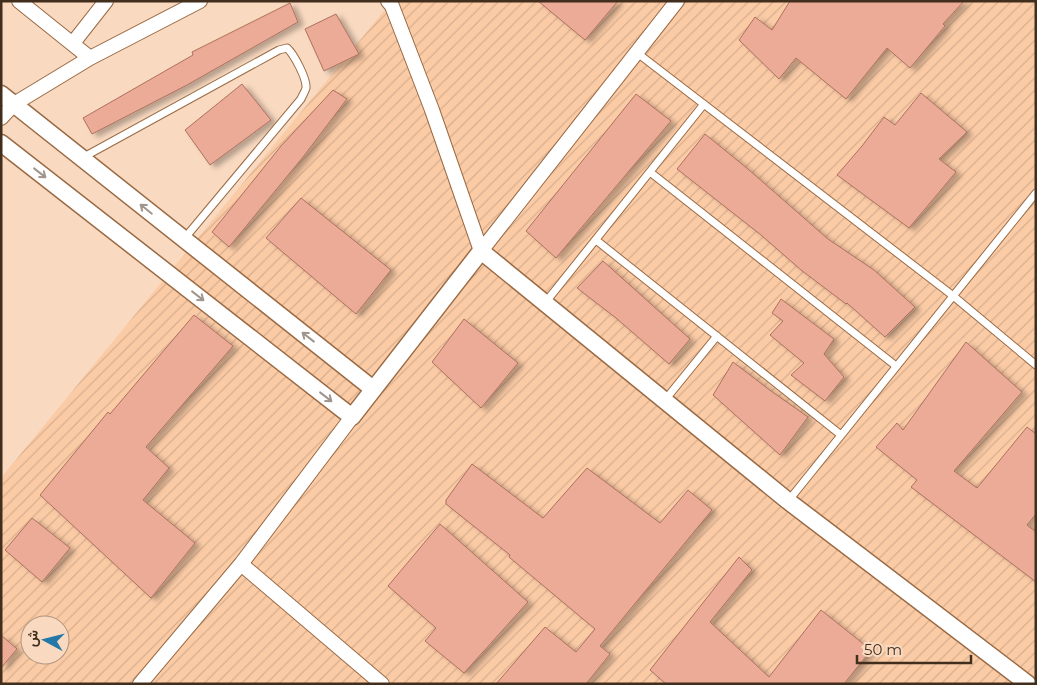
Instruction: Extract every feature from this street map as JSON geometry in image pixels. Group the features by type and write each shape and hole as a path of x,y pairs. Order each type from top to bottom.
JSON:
{"street":[{"path":"19,1 90,58"},
{"path":"72,43 106,1"},
{"path":"173,15 184,1"},
{"path":"1,118 7,99 200,1"},
{"path":"140,684 241,564 373,389 636,52 678,1"},
{"path":"392,3 432,110 481,251 788,501 1028,684"},
{"path":"7,99 373,389"},
{"path":"1,143 352,417"},
{"path":"241,564 382,684"}],"lane":[{"path":"82,158 279,50 287,48 292,53 305,81 306,88 301,100 184,239"},
{"path":"636,52 952,296 1036,365"},
{"path":"545,303 704,104"},
{"path":"650,172 896,366"},
{"path":"788,501 1036,193"},
{"path":"596,240 841,435"},
{"path":"664,400 717,336"}],"shaded area":[{"path":"392,1 1036,1 1036,684 1,684 1,478"}],"building":[{"path":"538,1 618,1 585,40"},
{"path":"790,1 964,1 943,24 945,26 910,68 887,48 846,99 796,58 779,79 739,40 755,17 772,30"},
{"path":"290,3 298,22 187,85 92,134 83,118 193,55 192,52"},
{"path":"336,14 359,54 324,71 305,29"},
{"path":"242,84 271,120 210,165 185,130"},
{"path":"333,90 347,99 303,157 229,247 212,232 281,146"},
{"path":"921,93 967,132 939,159 956,172 909,228 837,175 884,117 895,125"},
{"path":"636,94 671,121 556,258 526,231"},
{"path":"705,134 828,239 874,270 915,307 885,337 847,303 801,270 761,235 677,169"},
{"path":"301,198 391,270 356,314 266,238"},
{"path":"603,261 690,339 669,364 616,318 577,288"},
{"path":"781,299 834,339 824,354 844,377 825,401 791,375 804,363 770,335 783,321 772,313"},
{"path":"194,315 233,346 146,447 169,468 143,500 195,543 151,598 40,495 108,412 110,414"},
{"path":"464,319 518,363 481,408 432,362"},
{"path":"966,342 1022,392 954,471 977,488 1027,427 1036,434 1036,514 1027,525 1036,532 1036,582 911,487 917,480 876,447 897,423 903,430"},
{"path":"733,362 808,417 780,455 713,395"},
{"path":"472,464 543,518 587,468 660,523 688,490 712,510 600,646 610,654 586,684 496,684 545,627 576,652 595,629 509,557 510,555 446,504 446,500"},
{"path":"32,518 70,548 42,582 5,550"},
{"path":"440,524 528,602 464,673 425,641 436,628 388,586"},
{"path":"739,557 752,570 710,622 769,677 821,610 871,650 844,684 666,684 650,670"},
{"path":"1,635 17,649 1,668"}]}
